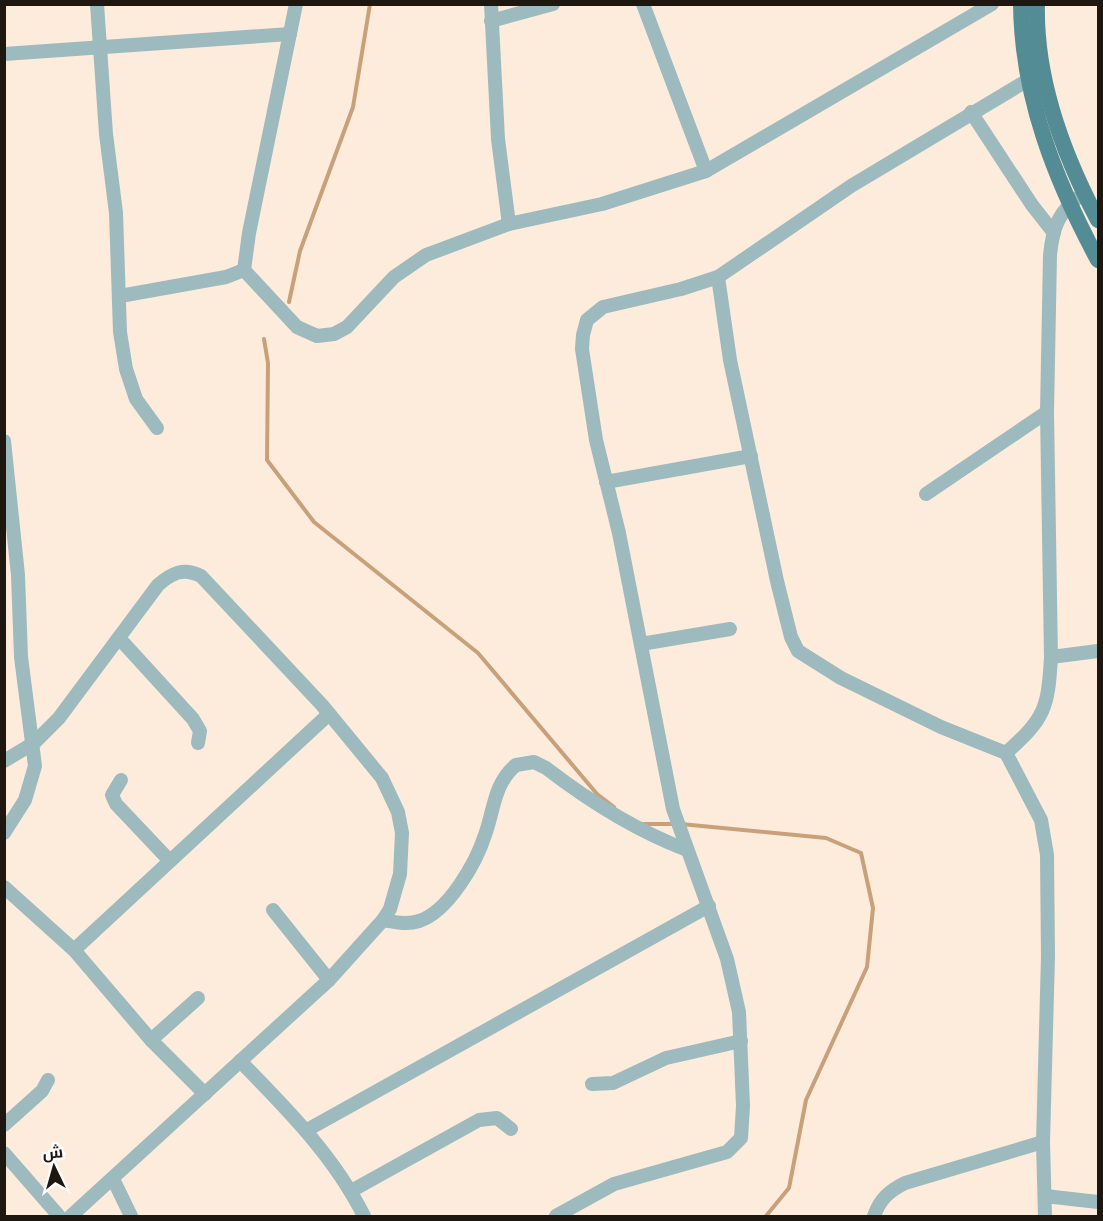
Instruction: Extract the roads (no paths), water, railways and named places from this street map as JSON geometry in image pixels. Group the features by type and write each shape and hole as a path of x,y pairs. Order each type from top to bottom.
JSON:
{"main road":[{"path":"1021,4 1028,80 1049,156 1068,204 1098,260"},
{"path":"1037,4 1037,36 1050,101 1064,147 1098,220"}],"street":[{"path":"97,4 106,134 116,213 120,332 129,383 136,399 157,428"},
{"path":"244,270 249,233 296,4"},
{"path":"490,4 498,139 510,224"},
{"path":"491,21 553,4"},
{"path":"643,4 706,171"},
{"path":"244,270 297,327 310,334 324,337 347,327 394,277 412,262 510,224 625,197 706,171 992,4"},
{"path":"4,54 290,34"},
{"path":"556,1216 614,1184 661,1168 718,1155 733,1147 741,1138 742,1130 739,1012 727,959 673,809 641,644 596,440 584,368 583,335 587,320 595,312 611,304 681,289 718,277 851,186 971,112 1028,80"},
{"path":"971,112 1032,205 1054,233"},
{"path":"1006,753 1035,726 1043,711 1049,689 1052,657 1047,412 1050,255 1061,212 1084,193"},
{"path":"120,296 226,277 244,270"},
{"path":"718,277 730,360 784,615 798,651 841,678 941,727 1006,753 1041,820 1047,855 1048,956 1043,1143 1045,1216"},
{"path":"926,494 1047,412"},
{"path":"4,833 32,785 35,766 10,548 5,444"},
{"path":"606,482 751,456"},
{"path":"4,761 34,743 66,710 158,585 180,571 192,572 201,576 329,714 382,778 398,812 402,833 400,874 390,909 383,920 329,980 70,1216"},
{"path":"641,644 730,629"},
{"path":"119,638 193,719 200,731 198,743"},
{"path":"1052,657 1098,651"},
{"path":"74,950 329,714"},
{"path":"383,920 406,924 421,921 434,912 462,883 485,835 499,785 516,765 534,762 622,819 665,842 687,850"},
{"path":"121,780 112,795 116,804 169,860"},
{"path":"4,887 74,950 151,1040 206,1094"},
{"path":"307,1130 709,906"},
{"path":"273,910 329,980"},
{"path":"151,1040 198,998"},
{"path":"592,1084 614,1083 666,1058 741,1041"},
{"path":"240,1061 307,1130 351,1191 364,1216"},
{"path":"4,1125 42,1091 48,1080"},
{"path":"351,1191 479,1120 497,1118 512,1129"},
{"path":"874,1216 888,1192 905,1183 1043,1143"},
{"path":"4,1153 59,1216"},
{"path":"113,1179 131,1216"},
{"path":"1045,1196 1098,1202"}],"waterway":[{"path":"289,302 300,251 353,107 370,4"},
{"path":"264,339 268,363 267,460 314,522 478,653 597,794 614,807"},
{"path":"642,824 674,824"},
{"path":"681,824 826,838 861,853 873,908 867,967 806,1100 789,1188 766,1216"}]}
